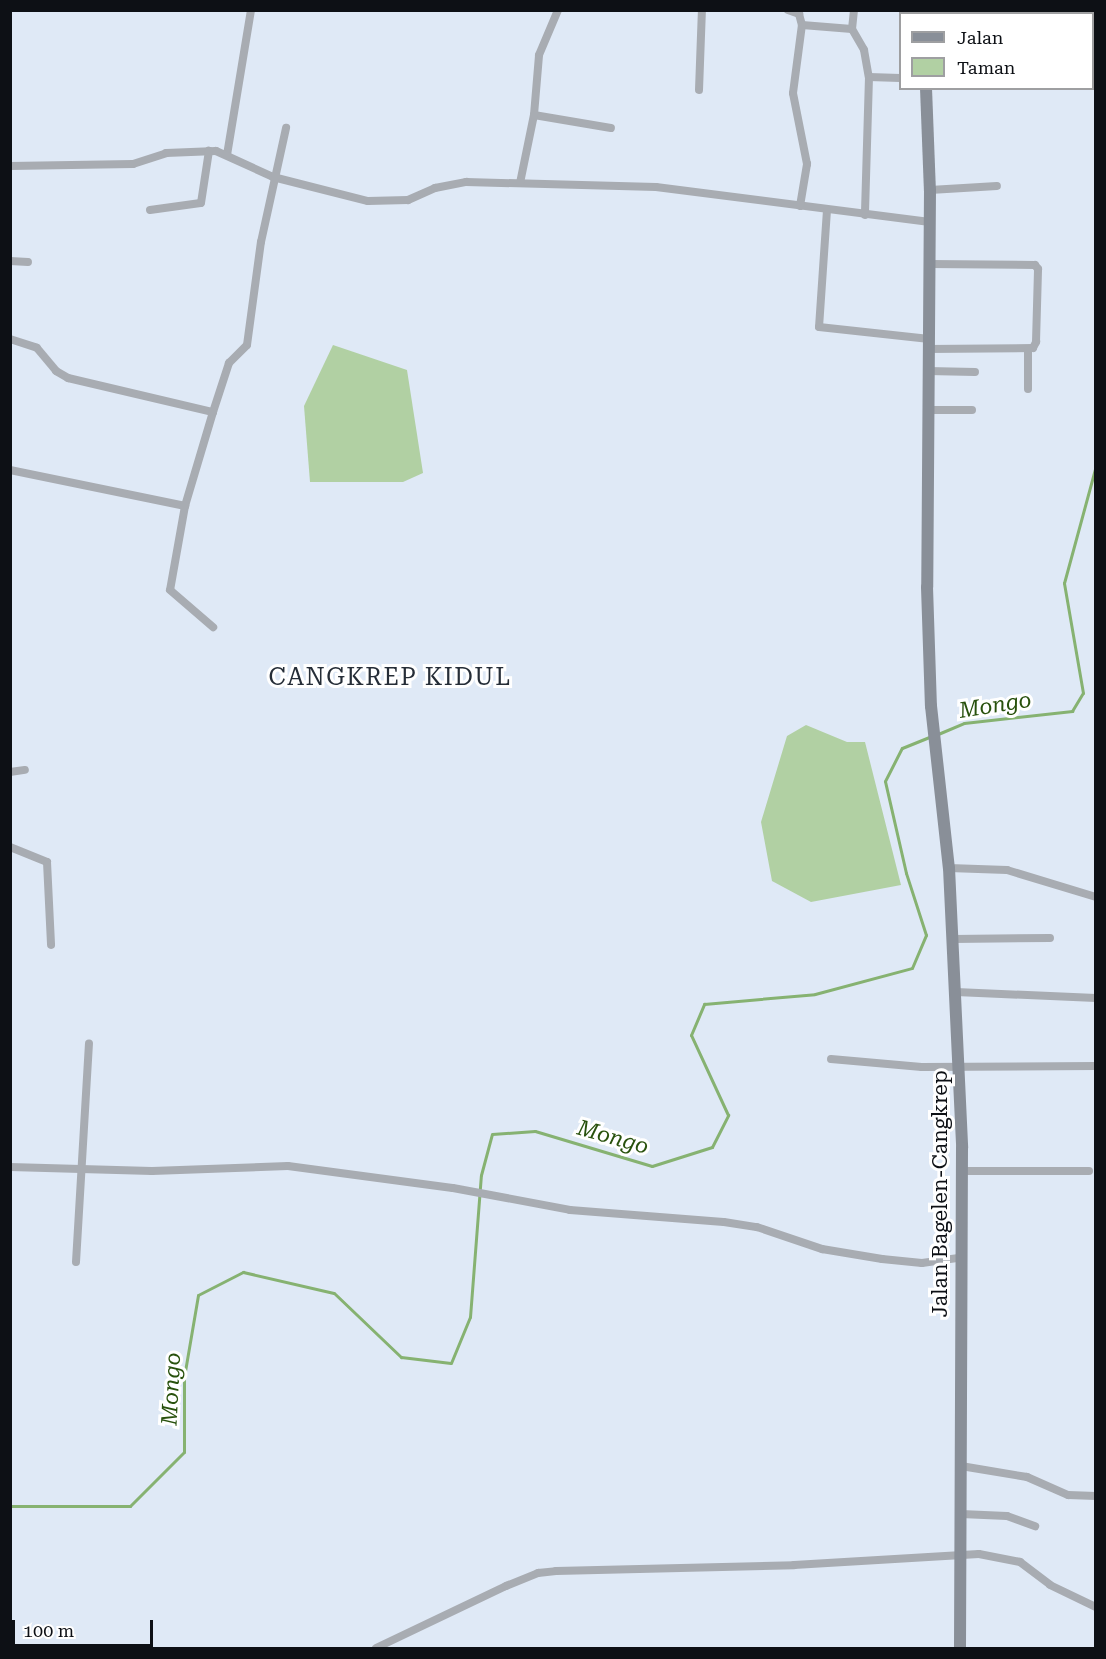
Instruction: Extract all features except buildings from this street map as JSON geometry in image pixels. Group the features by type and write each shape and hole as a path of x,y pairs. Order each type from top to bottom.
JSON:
{"main road":[{"name":"Jalan Bagelen-Cangkrep","path":"926,90 930,190 928,410 931,706 949,868 959,1067 961,1171 959,1258 960,1648"}],"street":[{"path":"227,154 251,10"},
{"path":"520,183 534,115 539,55 558,10"},
{"path":"699,90 702,10"},
{"path":"788,10 799,14 802,25 793,93 807,164 800,206"},
{"path":"854,10 852,29 864,50 869,77 865,215"},
{"path":"802,25 852,29"},
{"path":"869,77 899,78"},
{"path":"534,115 611,128"},
{"path":"213,627 170,590 186,506 213,412 229,363 247,345 273,177 286,128"},
{"path":"150,210 201,202 209,151"},
{"path":"10,166 133,164 166,153 209,151 227,154 273,177 368,201 389,202 466,182 656,187 930,222"},
{"path":"930,190 997,186"},
{"path":"827,210 819,327 929,344 1029,349"},
{"path":"10,261 28,262"},
{"path":"929,264 1037,266 1036,342 1029,349 1029,389"},
{"path":"10,339 37,348 56,371 68,378 213,412"},
{"path":"928,371 975,372"},
{"path":"928,410 972,410"},
{"path":"10,470 186,506"},
{"path":"10,772 25,770"},
{"path":"10,847 47,862 51,945"},
{"path":"949,868 1007,870 1095,897"},
{"path":"953,939 1050,938"},
{"path":"956,992 1095,998"},
{"path":"76,1262 85,1168 89,1043"},
{"path":"831,1059 959,1067 1095,1066"},
{"path":"10,1167 288,1166 453,1188 570,1210 724,1222 757,1227 822,1249 882,1259 922,1263 959,1258"},
{"path":"961,1171 1089,1171"},
{"path":"961,1466 1027,1477 1068,1495 1095,1496"},
{"path":"961,1514 1007,1516 1035,1526"},
{"path":"376,1648 538,1573 794,1565 961,1555 1012,1558 1050,1585 1095,1607"}],"green space":[{"path":"333,345 407,370 423,473 403,482 310,482 304,406"},
{"path":"806,725 847,742 865,742 901,885 811,902 772,881 761,822 787,736"}],"waterway":[{"name":"Mongo","path":"938,734 964,723 1072,711 1083,693 1064,583 1096,465"},
{"name":"Mongo","path":"10,1506 130,1506 184,1452 184,1377 198,1295 243,1272 334,1293 401,1357 451,1363 470,1317 481,1175 492,1134 535,1131 652,1166 712,1147 728,1115 691,1035 704,1004 815,994 912,968 926,935 906,873 885,781 902,748 932,736"}],"district":[{"name":"CANGKREP KIDUL","path":"390,678"}]}
